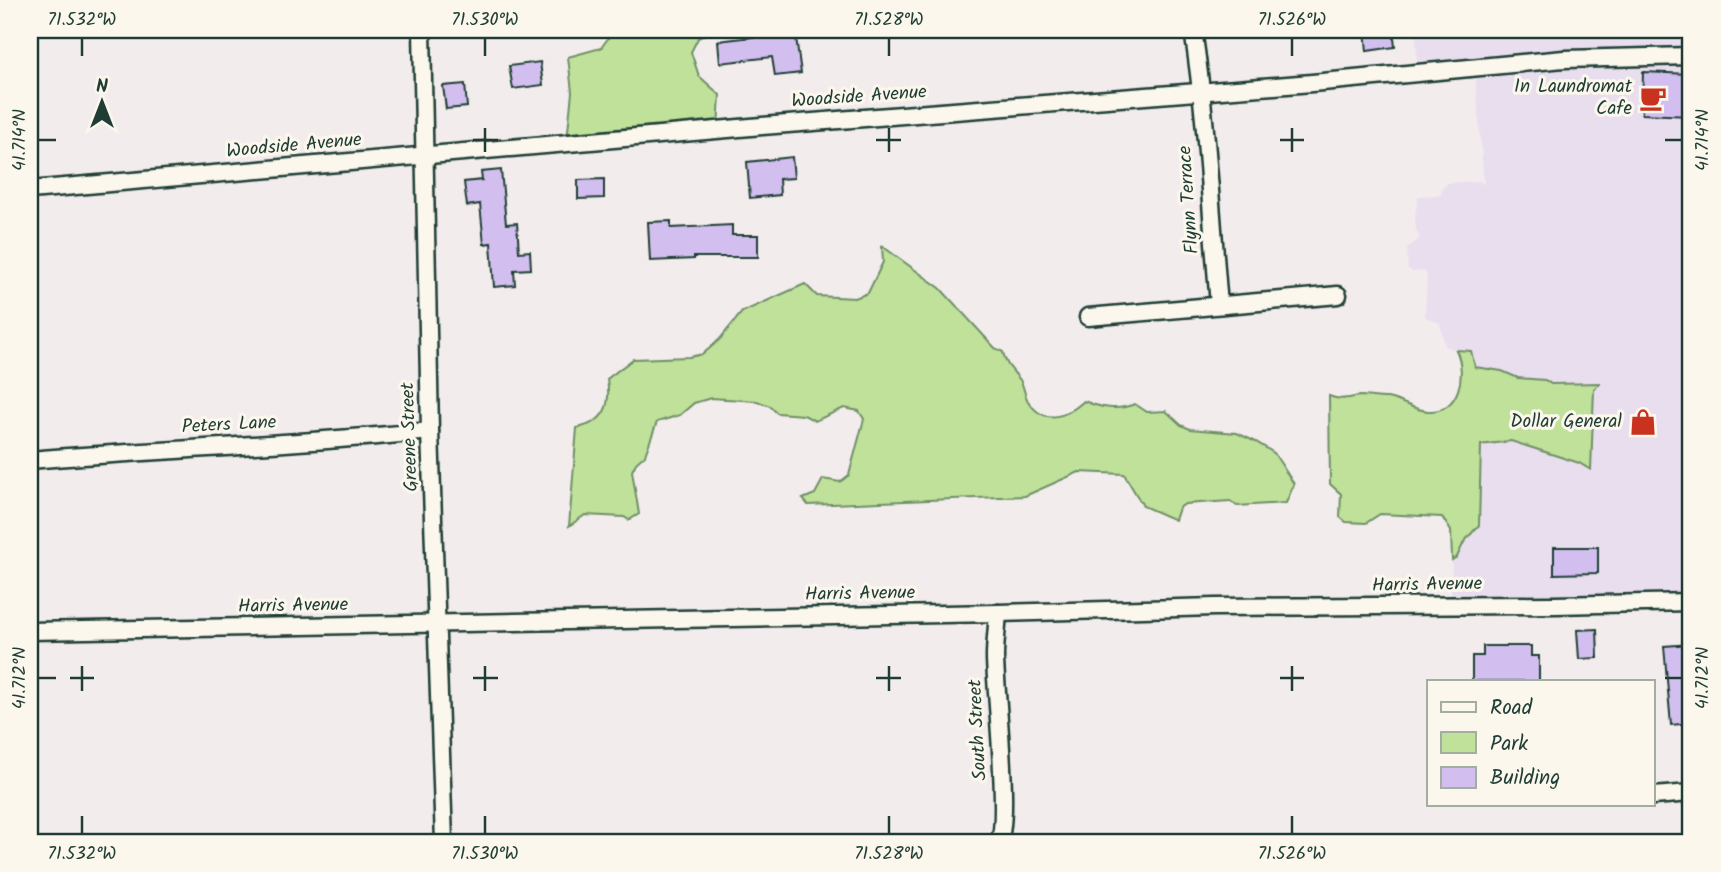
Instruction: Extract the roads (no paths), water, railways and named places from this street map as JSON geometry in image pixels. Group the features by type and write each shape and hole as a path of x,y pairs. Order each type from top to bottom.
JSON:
{"street":[{"name":"Greene Street","path":"422,30 430,431 444,842"},
{"name":"Flynn Terrace","path":"1193,30 1203,91 1219,305"},
{"name":"Woodside Avenue","path":"30,190 1564,59 1691,56"},
{"path":"1088,317 1338,295"},
{"name":"Peters Lane","path":"30,460 143,450 366,438 430,431"},
{"name":"Harris Avenue","path":"30,631 1189,607 1691,602"},
{"name":"South Street","path":"998,613 995,658 1003,808 1003,836 998,842"},
{"path":"1654,796 1691,793"}],"place":[{"name":"In Laundromat Cafe","path":"1653,98"},
{"name":"Dollar General","path":"1643,422"}]}
